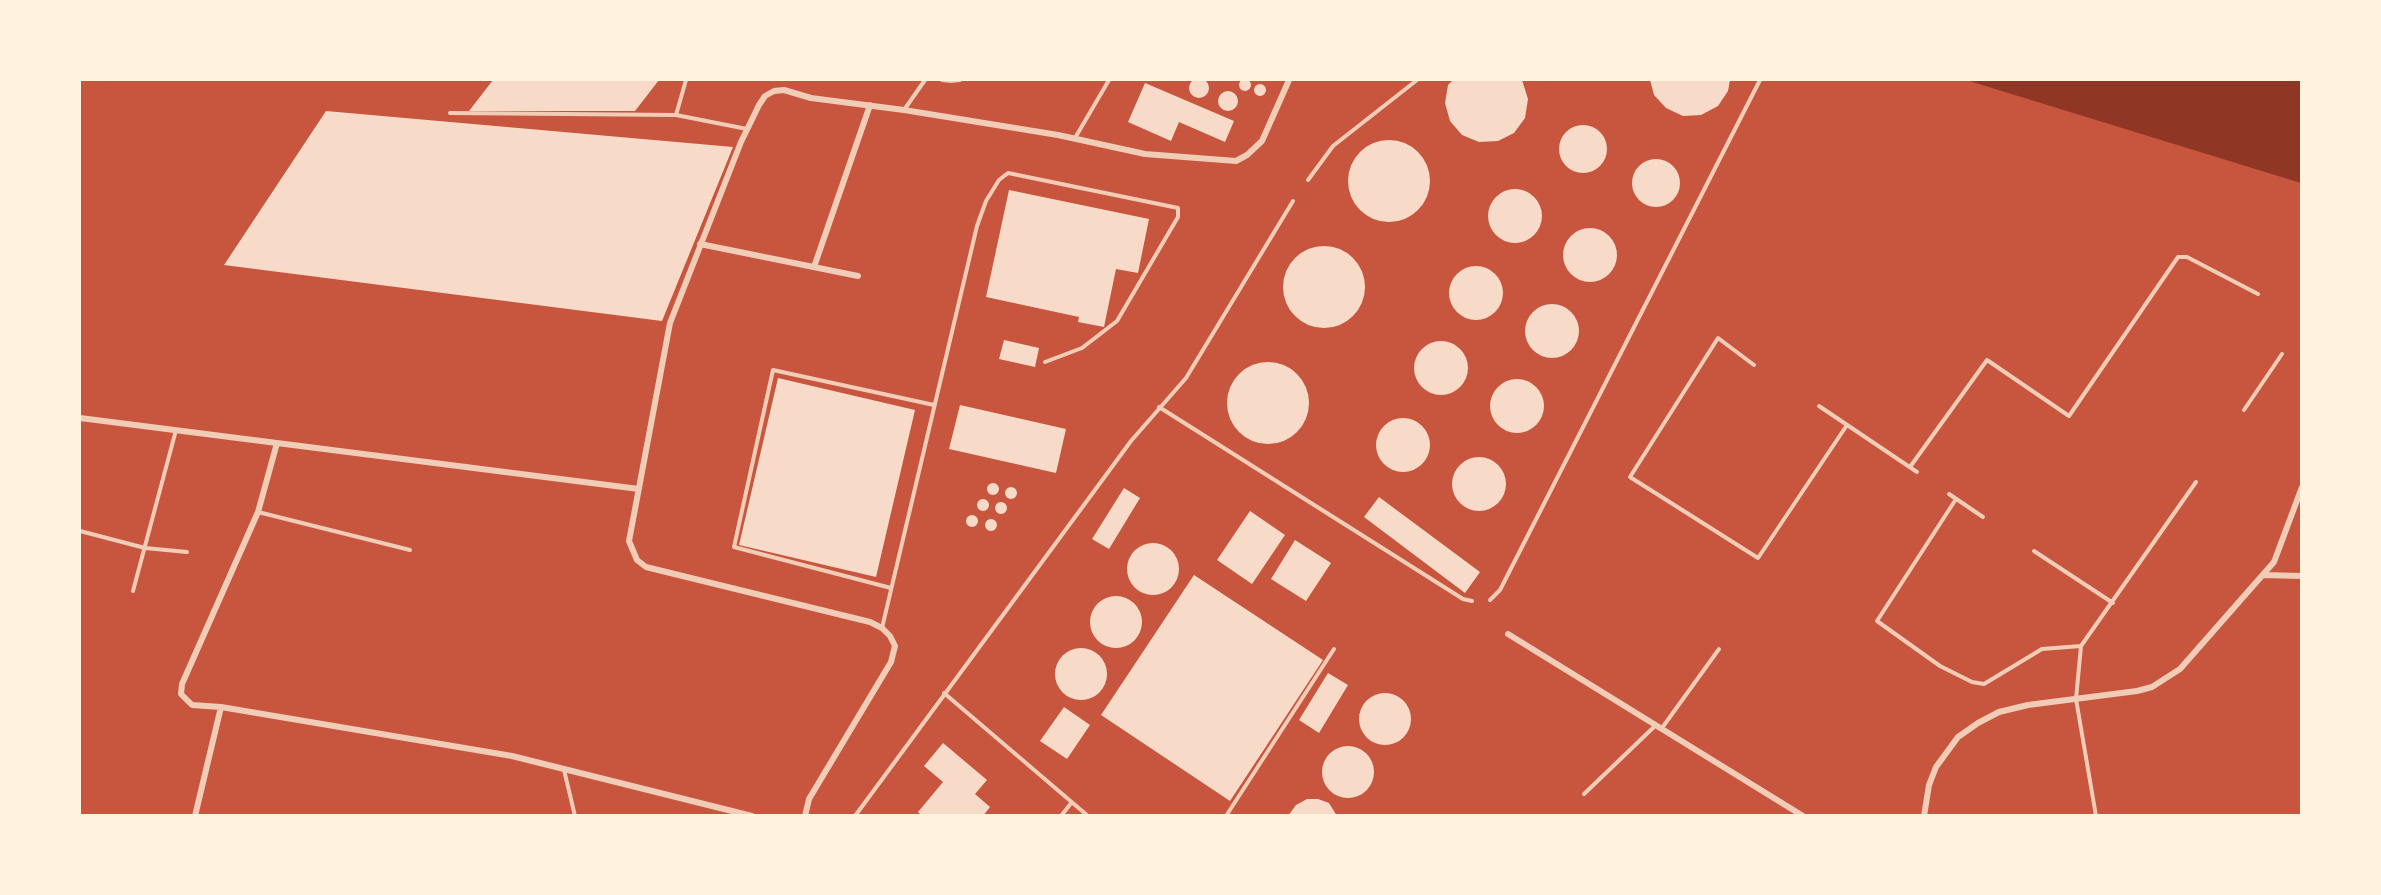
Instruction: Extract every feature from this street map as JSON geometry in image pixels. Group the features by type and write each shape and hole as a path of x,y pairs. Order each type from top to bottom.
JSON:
{"street":[{"path":"806,816 809,799 891,662 895,646 890,636 882,628 862,620 646,567 637,560 630,541 670,323 747,129 765,96 774,91 784,90 811,98 904,110 1075,139 1145,154 1236,160 1247,155 1262,141 1289,80"},
{"path":"814,267 870,105"},
{"path":"700,244 858,276"},
{"path":"80,418 639,489"},
{"path":"277,443 258,512 183,684 181,694 192,705 221,707 512,756 752,816"},
{"path":"1924,816 1929,785 1936,767 1958,736 1999,712 2028,705 2137,692 2164,680 2180,669 2274,562 2301,487"},
{"path":"2263,575 2301,576"},
{"path":"1508,634 1803,816"},
{"path":"195,816 221,707"}],"lane":[{"path":"676,115 686,80"},
{"path":"904,110 924,80"},
{"path":"942,80 960,80"},
{"path":"1075,139 1108,80"},
{"path":"1308,180 1333,146 1417,80"},
{"path":"1490,600 1500,590 1760,80"},
{"path":"450,113 676,115 747,129"},
{"path":"882,628 976,226 986,201 999,180 1008,173 1178,208 1178,217 1118,321 1082,348 1045,362"},
{"path":"855,816 1131,441 1186,378 1293,201"},
{"path":"1910,467 1987,360 2069,416 2178,257 2187,257 2258,294"},
{"path":"1754,364 1718,338 1630,477 1758,558 1847,425"},
{"path":"2244,410 2282,354"},
{"path":"891,588 734,547 773,370 934,405"},
{"path":"1819,406 1917,472"},
{"path":"1160,407 1463,599 1472,601"},
{"path":"133,591 177,430"},
{"path":"2096,816 2076,699 2080,646 2113,603 2196,482"},
{"path":"1949,494 1983,517"},
{"path":"1956,499 1877,621 1940,666 1972,682 1984,684 2042,649 2080,646"},
{"path":"258,512 410,550"},
{"path":"80,531 145,548 187,552"},
{"path":"2034,551 2113,603"},
{"path":"1226,816 1334,649"},
{"path":"1584,794 1659,727 1719,649"},
{"path":"944,693 1088,816"},
{"path":"563,768 575,816"},
{"path":"1061,816 1072,802"}],"shaded area":[{"path":"1966,80 2301,80 2301,183"}],"building":[{"path":"1199,78 1206,81 1209,88 1206,95 1199,98 1192,95 1189,88 1192,81"},
{"path":"1247,79 1251,85 1247,91 1243,91 1239,83"},
{"path":"493,80 659,80 635,111 469,111"},
{"path":"1453,80 1522,80 1528,99 1525,118 1514,133 1498,141 1479,142 1462,135 1450,121 1445,103 1448,85"},
{"path":"1650,80 1730,80 1728,91 1718,106 1701,115 1683,116 1666,108 1654,95"},
{"path":"1145,83 1234,121 1225,142 1179,122 1171,141 1128,122"},
{"path":"1262,84 1265,85 1265,95 1258,96 1255,95 1254,88 1255,85"},
{"path":"1228,91 1235,94 1238,101 1235,108 1228,111 1221,108 1218,101 1221,94"},
{"path":"326,111 733,147 662,321 224,265"},
{"path":"1583,125 1600,132 1607,149 1600,166 1583,173 1566,166 1559,149 1566,132"},
{"path":"1389,140 1405,143 1418,152 1427,165 1430,181 1427,197 1418,210 1405,219 1389,222 1373,219 1360,210 1351,197 1348,181 1351,165 1360,152 1373,143"},
{"path":"1656,159 1673,166 1680,183 1673,200 1656,207 1639,200 1632,183 1639,166"},
{"path":"1510,189 1520,189 1530,193 1538,201 1542,216 1538,231 1530,239 1520,243 1510,243 1500,239 1492,231 1488,221 1488,211 1492,201 1500,193"},
{"path":"1009,190 1149,219 1138,273 1116,269 1104,327 1078,322 1079,317 986,297"},
{"path":"1585,228 1595,228 1605,232 1613,240 1617,255 1613,270 1605,278 1595,282 1585,282 1575,278 1567,270 1563,260 1563,250 1567,240 1575,232"},
{"path":"1324,246 1340,249 1353,258 1362,271 1365,287 1362,303 1353,316 1340,325 1324,328 1308,325 1295,316 1286,303 1283,287 1286,271 1295,258 1308,249"},
{"path":"1471,266 1481,266 1491,270 1499,278 1503,293 1499,308 1491,316 1481,320 1471,320 1461,316 1453,308 1449,298 1449,288 1453,278 1461,270"},
{"path":"1547,304 1557,304 1567,308 1575,316 1579,331 1575,346 1567,354 1557,358 1547,358 1537,354 1529,346 1525,336 1525,326 1529,316 1537,308"},
{"path":"1004,340 1039,348 1035,367 999,359"},
{"path":"1436,341 1446,341 1456,345 1464,353 1468,368 1464,383 1456,391 1446,395 1436,395 1426,391 1418,383 1414,373 1414,363 1418,353 1426,345"},
{"path":"1268,362 1284,365 1297,374 1306,387 1309,403 1306,419 1297,432 1284,441 1268,444 1252,441 1239,432 1230,419 1227,403 1230,387 1239,374 1252,365"},
{"path":"778,378 915,410 876,577 739,545"},
{"path":"1512,379 1522,379 1532,383 1540,391 1544,406 1540,421 1532,429 1522,433 1512,433 1502,429 1494,421 1490,411 1490,401 1494,391 1502,383"},
{"path":"960,405 1066,429 1056,473 949,449"},
{"path":"1398,418 1408,418 1418,422 1426,430 1430,445 1426,460 1418,468 1408,472 1398,472 1388,468 1380,460 1376,450 1376,440 1380,430 1388,422"},
{"path":"1474,457 1484,457 1494,461 1502,469 1506,484 1502,499 1494,507 1484,511 1474,511 1464,507 1456,499 1452,489 1452,479 1456,469 1464,461"},
{"path":"995,483 999,489 995,495 991,495 987,487"},
{"path":"1013,487 1017,493 1013,499 1009,499 1005,491"},
{"path":"1124,488 1140,498 1109,549 1092,539"},
{"path":"1379,497 1480,572 1465,593 1364,517"},
{"path":"985,499 989,505 985,511 981,511 977,503"},
{"path":"1003,502 1007,508 1003,514 999,514 995,506"},
{"path":"1250,511 1285,535 1252,584 1217,560"},
{"path":"974,515 978,521 974,527 970,527 966,519"},
{"path":"993,519 997,525 993,531 989,531 985,523"},
{"path":"1295,540 1331,563 1306,601 1271,579"},
{"path":"1153,543 1163,545 1171,551 1177,559 1179,569 1177,579 1171,587 1163,593 1153,595 1143,593 1135,587 1129,579 1127,569 1129,559 1135,551 1143,545"},
{"path":"1194,575 1323,660 1230,801 1101,715"},
{"path":"1116,596 1126,598 1134,604 1140,612 1142,622 1140,632 1134,640 1126,646 1116,648 1106,646 1098,640 1092,632 1090,622 1092,612 1098,604 1106,598"},
{"path":"1081,648 1091,650 1099,656 1105,664 1107,674 1105,684 1099,692 1091,698 1081,700 1071,698 1063,692 1057,684 1055,674 1057,664 1063,656 1071,650"},
{"path":"1328,673 1348,685 1319,733 1299,720"},
{"path":"1385,693 1395,695 1403,701 1409,709 1411,719 1409,729 1403,737 1395,743 1385,745 1375,743 1367,737 1361,729 1359,719 1361,709 1367,701 1375,695"},
{"path":"1064,707 1090,725 1067,759 1040,741"},
{"path":"943,743 987,780 975,794 990,807 983,816 922,816 918,812 943,782 924,766"},
{"path":"1348,746 1358,748 1366,754 1372,762 1374,772 1372,782 1366,790 1358,796 1348,798 1338,796 1330,790 1324,782 1322,772 1324,762 1330,754 1338,748"},
{"path":"1307,799 1318,799 1329,803 1337,816 1288,816 1296,805"}]}
